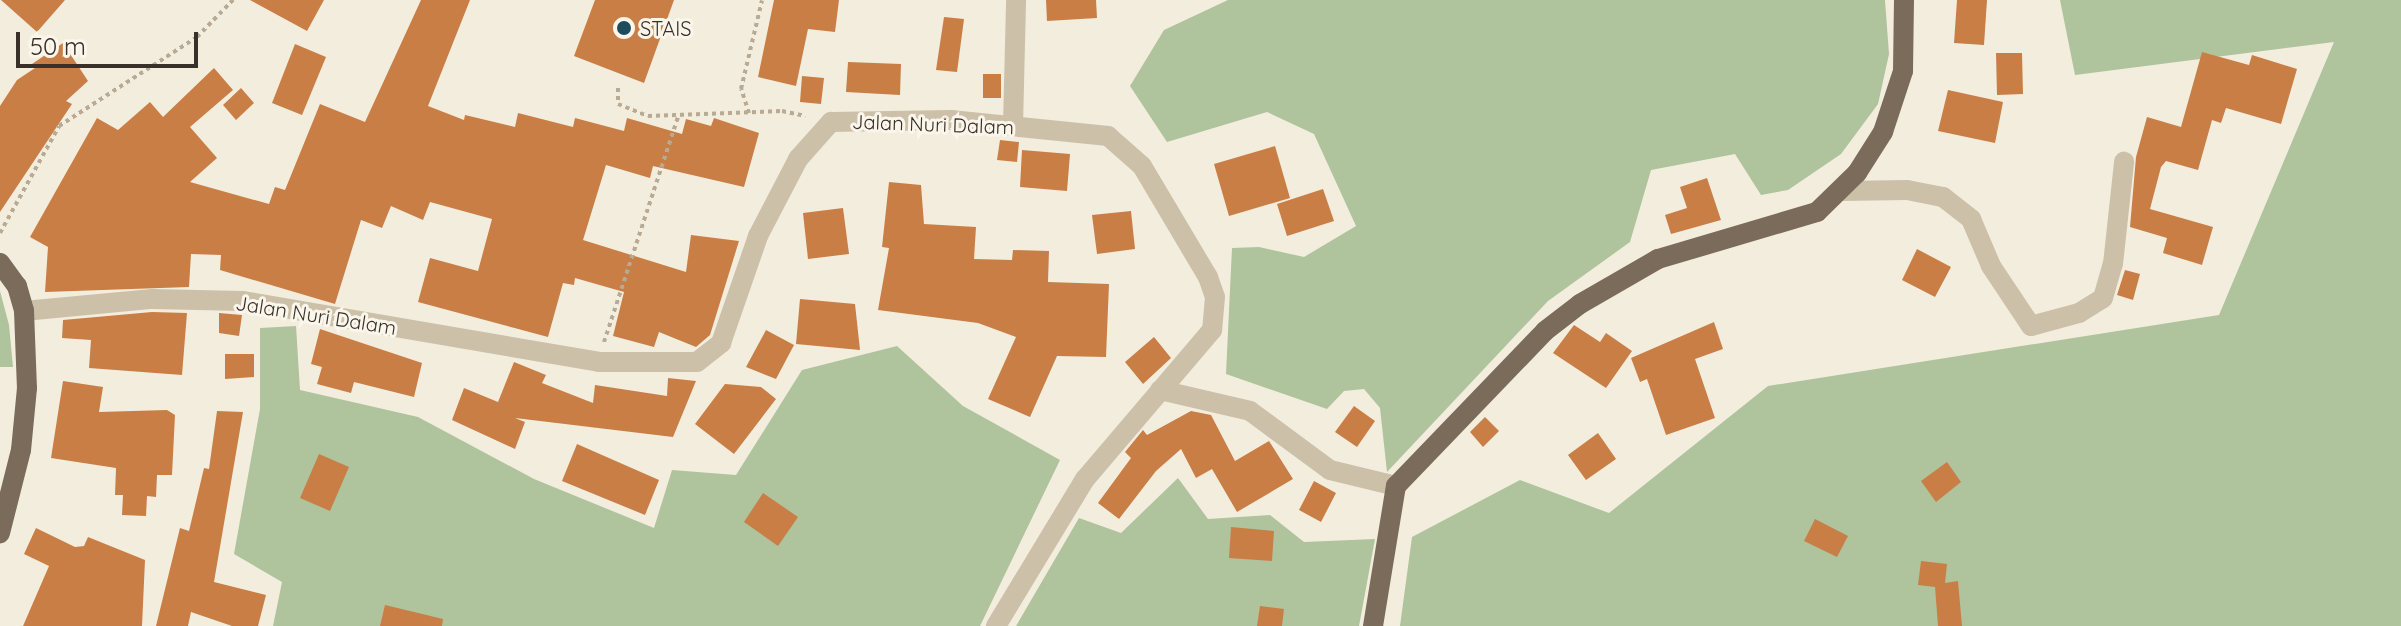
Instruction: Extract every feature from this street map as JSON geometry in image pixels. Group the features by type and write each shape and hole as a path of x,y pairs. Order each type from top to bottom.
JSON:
{"main road":[{"path":"1373,626 1396,486 1545,331 1580,304 1658,259 1817,212 1842,191 1883,132 1903,71 1904,0"},
{"path":"0,263 17,286 24,311 26,415 0,533"}],"street":[{"path":"1013,126 1016,0"},
{"name":"Jalan Nuri Dalam","path":"24,311 152,299 243,301 598,362 697,362 711,354 735,313 758,236 784,185 812,139 831,122 951,120 1098,132 1119,142 1142,166 1208,277 1215,297 1212,330 1123,430 1051,527 996,626"},
{"path":"1842,191 1907,190 1943,197 1971,219 1991,266 2031,326 2079,313 2103,298 2113,264 2124,162"},
{"path":"1160,390 1250,411 1330,470 1396,486"}],"path":[{"path":"0,233 59,126 197,37 233,0"},
{"path":"749,113 741,89 762,0"},
{"path":"618,88 618,104 648,116 782,111 831,122"},
{"path":"598,362 678,117"}],"green space":[{"path":"1228,0 1885,0 1889,54 1878,104 1841,154 1788,190 1761,195 1735,154 1651,170 1630,242 1548,301 1387,472 1380,408 1364,389 1344,391 1327,409 1226,374 1232,248 1259,247 1304,257 1356,226 1314,134 1267,112 1167,142 1130,86 1164,30"},
{"path":"2060,0 2401,0 2401,626 1400,626 1412,537 1520,480 1609,513 1768,386 2219,315 2334,42 2075,75"},
{"path":"0,291 9,325 13,367 0,367"},
{"path":"296,326 300,390 418,417 534,479 654,528 672,470 736,475 802,370 897,346 963,406 1060,460 980,626 273,626 282,582 234,554 260,409 260,328"},
{"path":"1178,478 1208,519 1270,515 1304,542 1375,539 1359,626 1016,626 1079,518 1121,533"}],"building":[{"path":"1,0 65,0 37,32"},
{"path":"250,0 324,0 307,31"},
{"path":"421,0 470,0 428,106 464,120 465,115 515,127 518,113 573,127 575,118 624,131 627,118 682,134 686,119 711,126 714,118 759,133 744,187 653,166 650,178 606,165 583,240 686,272 691,235 739,241 710,335 696,347 659,332 654,347 613,336 624,292 575,278 574,285 563,283 548,337 418,302 430,258 478,271 492,219 430,202 423,220 391,206 382,228 361,220 335,304 220,270 221,255 191,254 189,287 45,292 48,247 30,237 97,118 118,130 150,102 163,117 214,68 233,90 190,127 217,158 190,182 269,204 275,187 285,190 320,104 365,122"},
{"name":"STAIS","path":"595,0 674,0 644,83 574,56"},
{"path":"774,0 839,0 835,32 808,29 796,86 758,77"},
{"path":"1046,0 1096,0 1097,18 1047,21"},
{"path":"1957,0 1987,0 1984,45 1954,43"},
{"path":"944,17 964,19 957,72 936,70"},
{"path":"63,43 88,81 66,101 72,104 0,212 0,106 17,80 35,68 32,64"},
{"path":"295,44 326,57 302,115 272,103"},
{"path":"2202,52 2249,65 2252,55 2297,69 2281,124 2226,108 2221,123 2212,120 2198,170 2166,161 2161,167 2150,209 2213,227 2202,265 2163,253 2167,238 2130,227 2136,157 2147,117 2181,127"},
{"path":"1996,53 2022,53 2023,94 1997,95"},
{"path":"848,62 901,64 900,95 846,92"},
{"path":"983,74 1001,74 1001,98 983,98"},
{"path":"802,76 824,78 821,104 800,102"},
{"path":"241,88 254,103 236,120 223,105"},
{"path":"1948,90 2003,102 1995,143 1938,131"},
{"path":"1000,140 1019,142 1017,162 997,160"},
{"path":"1275,146 1290,198 1229,216 1214,164"},
{"path":"1022,150 1070,154 1067,191 1020,187"},
{"path":"1707,178 1721,220 1671,234 1665,215 1687,208 1680,187"},
{"path":"889,182 921,185 924,224 976,227 974,259 1012,260 1013,250 1049,251 1048,282 1109,284 1106,357 1057,356 1030,417 988,399 1016,337 978,323 878,310 889,248 882,247"},
{"path":"1323,189 1334,221 1287,236 1277,204"},
{"path":"843,208 849,254 808,259 803,213"},
{"path":"1131,211 1135,249 1097,254 1092,215"},
{"path":"1917,249 1951,267 1935,297 1902,280"},
{"path":"2125,270 2140,274 2133,300 2117,295"},
{"path":"800,299 855,304 860,350 796,344"},
{"path":"152,312 187,313 182,375 89,368 91,340 62,338 63,320"},
{"path":"219,313 242,315 239,336 219,333"},
{"path":"1714,322 1723,349 1695,359 1715,418 1666,435 1647,379 1640,382 1631,358"},
{"path":"1574,325 1600,342 1606,333 1632,351 1606,388 1553,353"},
{"path":"320,329 422,363 414,397 354,382 351,393 317,384 322,367 311,364"},
{"path":"766,330 794,345 776,379 746,367"},
{"path":"1154,337 1171,358 1143,384 1125,362"},
{"path":"225,354 254,354 254,377 225,379"},
{"path":"514,362 546,375 542,383 593,403 595,385 667,396 668,378 696,381 673,437 515,418 525,422 515,449 452,420 464,388 498,402"},
{"path":"63,381 103,387 99,412 167,410 175,415 172,475 157,475 156,497 147,496 146,516 122,515 123,495 115,495 116,468 51,458"},
{"path":"725,384 761,387 776,399 734,454 695,424"},
{"path":"1354,406 1375,421 1357,447 1335,432"},
{"path":"217,411 243,412 214,582 266,595 258,626 232,626 191,612 188,626 156,626 180,528 189,531 204,468 209,469"},
{"path":"1191,411 1211,415 1235,461 1269,441 1293,479 1237,512 1212,469 1196,478 1181,449 1156,471 1119,519 1098,503 1131,458 1125,452 1143,430 1147,435"},
{"path":"1485,417 1499,431 1483,447 1470,432"},
{"path":"1598,433 1616,459 1586,480 1568,455"},
{"path":"577,444 659,480 645,515 562,481"},
{"path":"319,454 349,467 330,511 300,498"},
{"path":"1947,462 1961,482 1936,502 1921,481"},
{"path":"1314,481 1336,493 1321,522 1299,510"},
{"path":"763,493 798,517 778,546 744,522"},
{"path":"1815,519 1848,536 1837,557 1804,541"},
{"path":"1231,527 1274,531 1272,561 1229,558"},
{"path":"36,528 75,547 84,546 88,537 145,560 142,626 23,626 49,566 24,554"},
{"path":"1921,561 1947,564 1945,583 1958,581 1962,626 1938,626 1935,587 1918,585"},
{"path":"385,605 443,619 442,626 380,626"},
{"path":"1260,606 1284,609 1282,626 1257,626"}],"place":[{"name":"STAIS","path":"624,28"}]}
